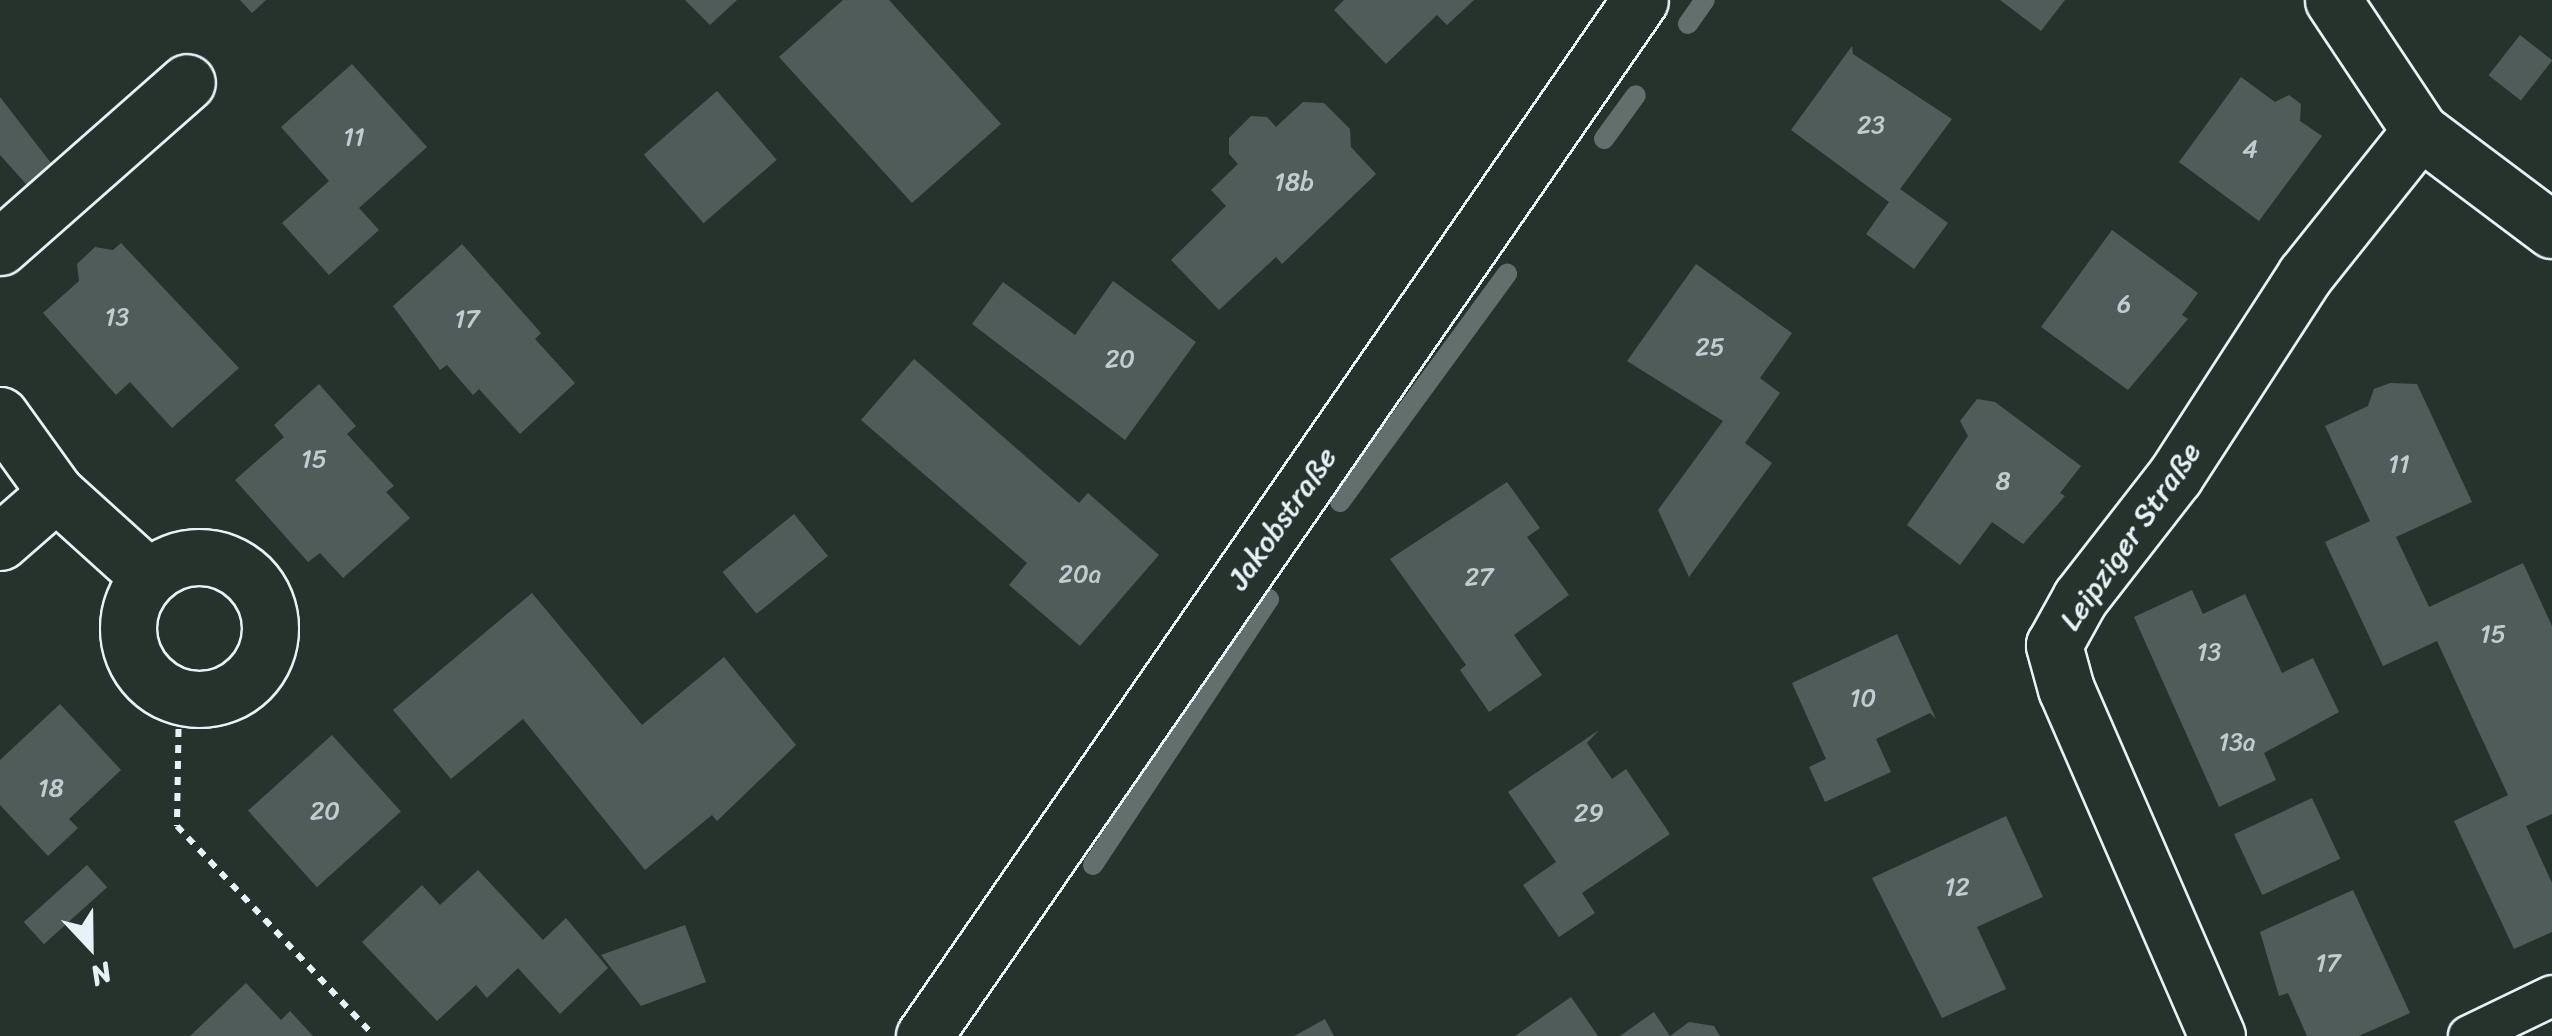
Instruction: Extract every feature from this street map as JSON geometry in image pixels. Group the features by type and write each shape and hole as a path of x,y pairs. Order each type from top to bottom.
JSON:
{"street":[{"name":"Jakobstraße","path":"924,1036 1640,0"},
{"path":"2332,0 2420,131 2552,230"},
{"path":"0,247 187,82"},
{"name":"Leipziger Straße","path":"2218,1036 2066,690 2054,645 2080,598 2175,476 2305,275 2420,131"},
{"path":"0,415 56,493 149,577"},
{"path":"0,542 56,493"},
{"path":"218,559 240,570 268,611 263,659 248,680 216,696 180,696 156,686 130,646 127,621 149,577 169,563 218,559"}],"lane":[{"path":"2469,1036 2552,996"}],"path":[{"path":"180,696 177,826 374,1036"}],"building":[{"path":"240,0 266,0 252,13"},
{"path":"685,0 737,0 710,25"},
{"path":"843,0 889,0 1001,124 912,203 779,57"},
{"path":"1344,0 1474,0 1447,25 1437,15 1386,64 1334,10"},
{"path":"2000,0 2065,0 2041,31"},
{"path":"2520,35 2552,60 2521,100 2489,75"},
{"path":"1852,46 1853,54 1952,119 1900,189 1948,223 1914,269 1866,234 1889,202 1791,130"},
{"path":"352,64 427,147 359,208 379,230 329,275 282,223 329,181 281,127"},
{"path":"2241,77 2275,102 2289,95 2301,104 2300,121 2322,136 2259,221 2179,162"},
{"path":"717,91 777,160 703,223 644,155"},
{"path":"0,97 51,163 27,185 0,155"},
{"path":"1303,102 1324,103 1350,129 1351,147 1376,174 1282,264 1276,257 1219,310 1171,260 1226,206 1211,190 1238,164 1229,154 1229,138 1251,116 1267,117 1276,127"},
{"path":"2112,230 2198,293 2182,315 2188,319 2128,390 2041,327"},
{"path":"121,243 239,368 172,428 130,382 116,395 43,313 79,281 77,264 95,247 113,250"},
{"path":"462,244 541,333 535,339 575,383 520,434 479,389 473,395 447,365 440,370 393,306"},
{"path":"1696,264 1792,333 1760,378 1780,393 1745,443 1772,463 1689,577 1658,510 1723,421 1627,361"},
{"path":"1113,281 1196,342 1125,440 972,324 1003,282 1075,335"},
{"path":"914,359 1079,503 1088,493 1159,555 1080,646 1009,585 1027,563 861,420"},
{"path":"2390,383 2417,384 2472,502 2396,537 2429,607 2523,563 2552,626 2552,814 2526,826 2552,883 2552,932 2514,949 2454,821 2508,795 2437,641 2383,666 2325,542 2370,521 2325,426 2368,406 2374,389"},
{"path":"319,384 356,426 347,434 394,486 386,492 410,518 343,578 320,553 308,562 235,480 284,437 274,425"},
{"path":"1977,399 1995,402 2081,466 2060,493 2065,496 2023,544 1992,522 1960,565 1907,525 1968,436 1960,421"},
{"path":"1507,482 1540,528 1527,537 1569,595 1514,635 1542,675 1489,712 1460,670 1466,665 1390,559"},
{"path":"794,514 828,556 756,614 723,572"},
{"path":"2192,590 2203,614 2245,594 2282,673 2313,658 2339,712 2264,753 2276,780 2219,807 2134,617"},
{"path":"532,593 642,725 724,657 796,745 717,821 712,815 645,870 523,719 451,779 393,710"},
{"path":"1897,634 1936,719 1930,713 1876,739 1891,772 1825,802 1809,767 1826,759 1792,683"},
{"path":"60,704 121,770 69,819 78,828 48,856 0,805 0,760"},
{"path":"1599,730 1587,743 1612,779 1626,769 1670,834 1582,893 1595,913 1559,937 1523,885 1556,862 1508,792"},
{"path":"332,735 401,812 317,887 248,811"},
{"path":"2312,798 2340,859 2262,895 2234,834"},
{"path":"2006,816 2043,897 1977,927 2006,989 1942,1018 1872,878"},
{"path":"87,865 107,887 44,944 24,922"},
{"path":"478,870 543,940 566,918 608,968 560,1014 518,968 487,998 476,985 437,1021 362,942 422,885 440,905"},
{"path":"2353,890 2410,1013 2359,1036 2307,1036 2288,993 2279,996 2260,932"},
{"path":"685,925 706,982 641,1006 601,955"},
{"path":"246,983 281,1020 290,1011 313,1036 190,1036"},
{"path":"1571,997 1598,1036 1515,1036"},
{"path":"1654,1012 1670,1036 1620,1036"},
{"path":"1325,1019 1334,1036 1294,1036"},
{"path":"1689,1022 1714,1026 1720,1036 1670,1036"}],"waterway":[{"path":"1688,24 1705,0"},
{"path":"1604,139 1636,95"},
{"path":"1340,502 1507,274"},
{"path":"1093,865 1269,599"}]}
